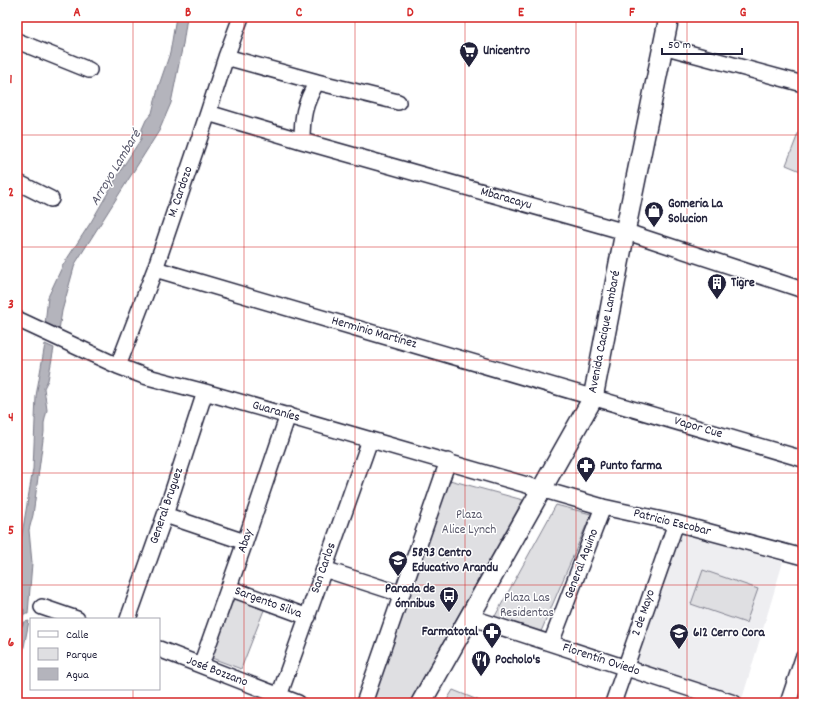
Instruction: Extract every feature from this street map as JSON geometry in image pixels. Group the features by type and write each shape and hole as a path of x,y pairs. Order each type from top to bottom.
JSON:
{"main road":[{"name":"Avenida Cacique Lambaré","path":"668,47 669,17"},
{"name":"Avenida Cacique Lambaré","path":"420,703 473,619 547,490 597,398 668,47 679,17"},
{"name":"Avenida Cacique Lambaré","path":"432,703 473,619"}],"street":[{"name":"M. Cardozo","path":"118,366 155,269 226,57 241,17"},
{"path":"17,41 89,70"},
{"path":"668,47 803,84"},
{"path":"226,57 398,102"},
{"path":"302,142 302,119 308,97 317,82"},
{"name":"Mbaracayu","path":"208,113 302,142 630,234 803,290"},
{"path":"17,182 51,199"},
{"name":"Herminio Martínez","path":"155,269 597,398"},
{"name":"Guaraníes","path":"17,319 118,366 144,376 205,392 547,490"},
{"name":"General Bruguez","path":"128,618 165,515 205,392"},
{"name":"Vapor Cue","path":"597,398 803,459"},
{"name":"Abay","path":"201,665 288,416"},
{"name":"San Carlos","path":"279,696 370,440"},
{"path":"364,703 448,461"},
{"name":"Patricio Escobar","path":"547,490 603,507 676,523 803,557"},
{"name":"General Aquino","path":"552,643 603,507"},
{"path":"165,515 245,542"},
{"name":"2 de Mayo","path":"613,703 676,523"},
{"path":"324,569 401,594"},
{"name":"Sargento Silva","path":"229,588 308,617"},
{"path":"42,606 74,618"},
{"name":"Florentín Oviedo","path":"473,619 552,643 625,668 703,698 734,703"},
{"name":"José Bozzano","path":"160,649 298,703"},
{"path":"788,703 803,658"}],"shaded area":[{"path":"680,532 783,562 742,699 634,665"}],"green space":[{"path":"803,121 803,172 786,165"},
{"name":"Plaza Alice Lynch","path":"446,479 523,500 409,703 370,703"},
{"name":"Plaza Las Residentas","path":"556,505 591,514 540,634 494,618"},
{"path":"703,570 758,589 746,623 691,604"},
{"path":"232,597 264,610 241,669 209,657"},
{"path":"453,690 485,703 445,703"}],"water":[{"path":"176,17 187,17 171,103 159,131 75,264 62,311 59,330 45,324 48,297 63,265 141,139 142,129 146,120 152,113 159,85 170,53"},
{"path":"45,344 54,348 48,380 44,388 47,410 44,423 33,515 29,530 32,563 28,614 17,614 18,567 33,469 36,396"},
{"path":"29,621 22,657 17,667 17,624"}],"waterway":[{"name":"Arroyo Lambaré","path":"22,625 23,610"}],"place":[{"name":"Unicentro","path":"469,68"},
{"name":"Gomeria La Solucion","path":"654,228"},
{"name":"Tigre","path":"717,300"},
{"name":"Punto farma","path":"586,483"},
{"name":"5893 Centro Educativo Arandu","path":"398,577"},
{"name":"Parada de ómnibus","path":"449,613"},
{"name":"Farmatotal","path":"492,649"},
{"name":"612 Cerro Cora","path":"679,650"},
{"name":"Pocholo's","path":"481,677"}]}
